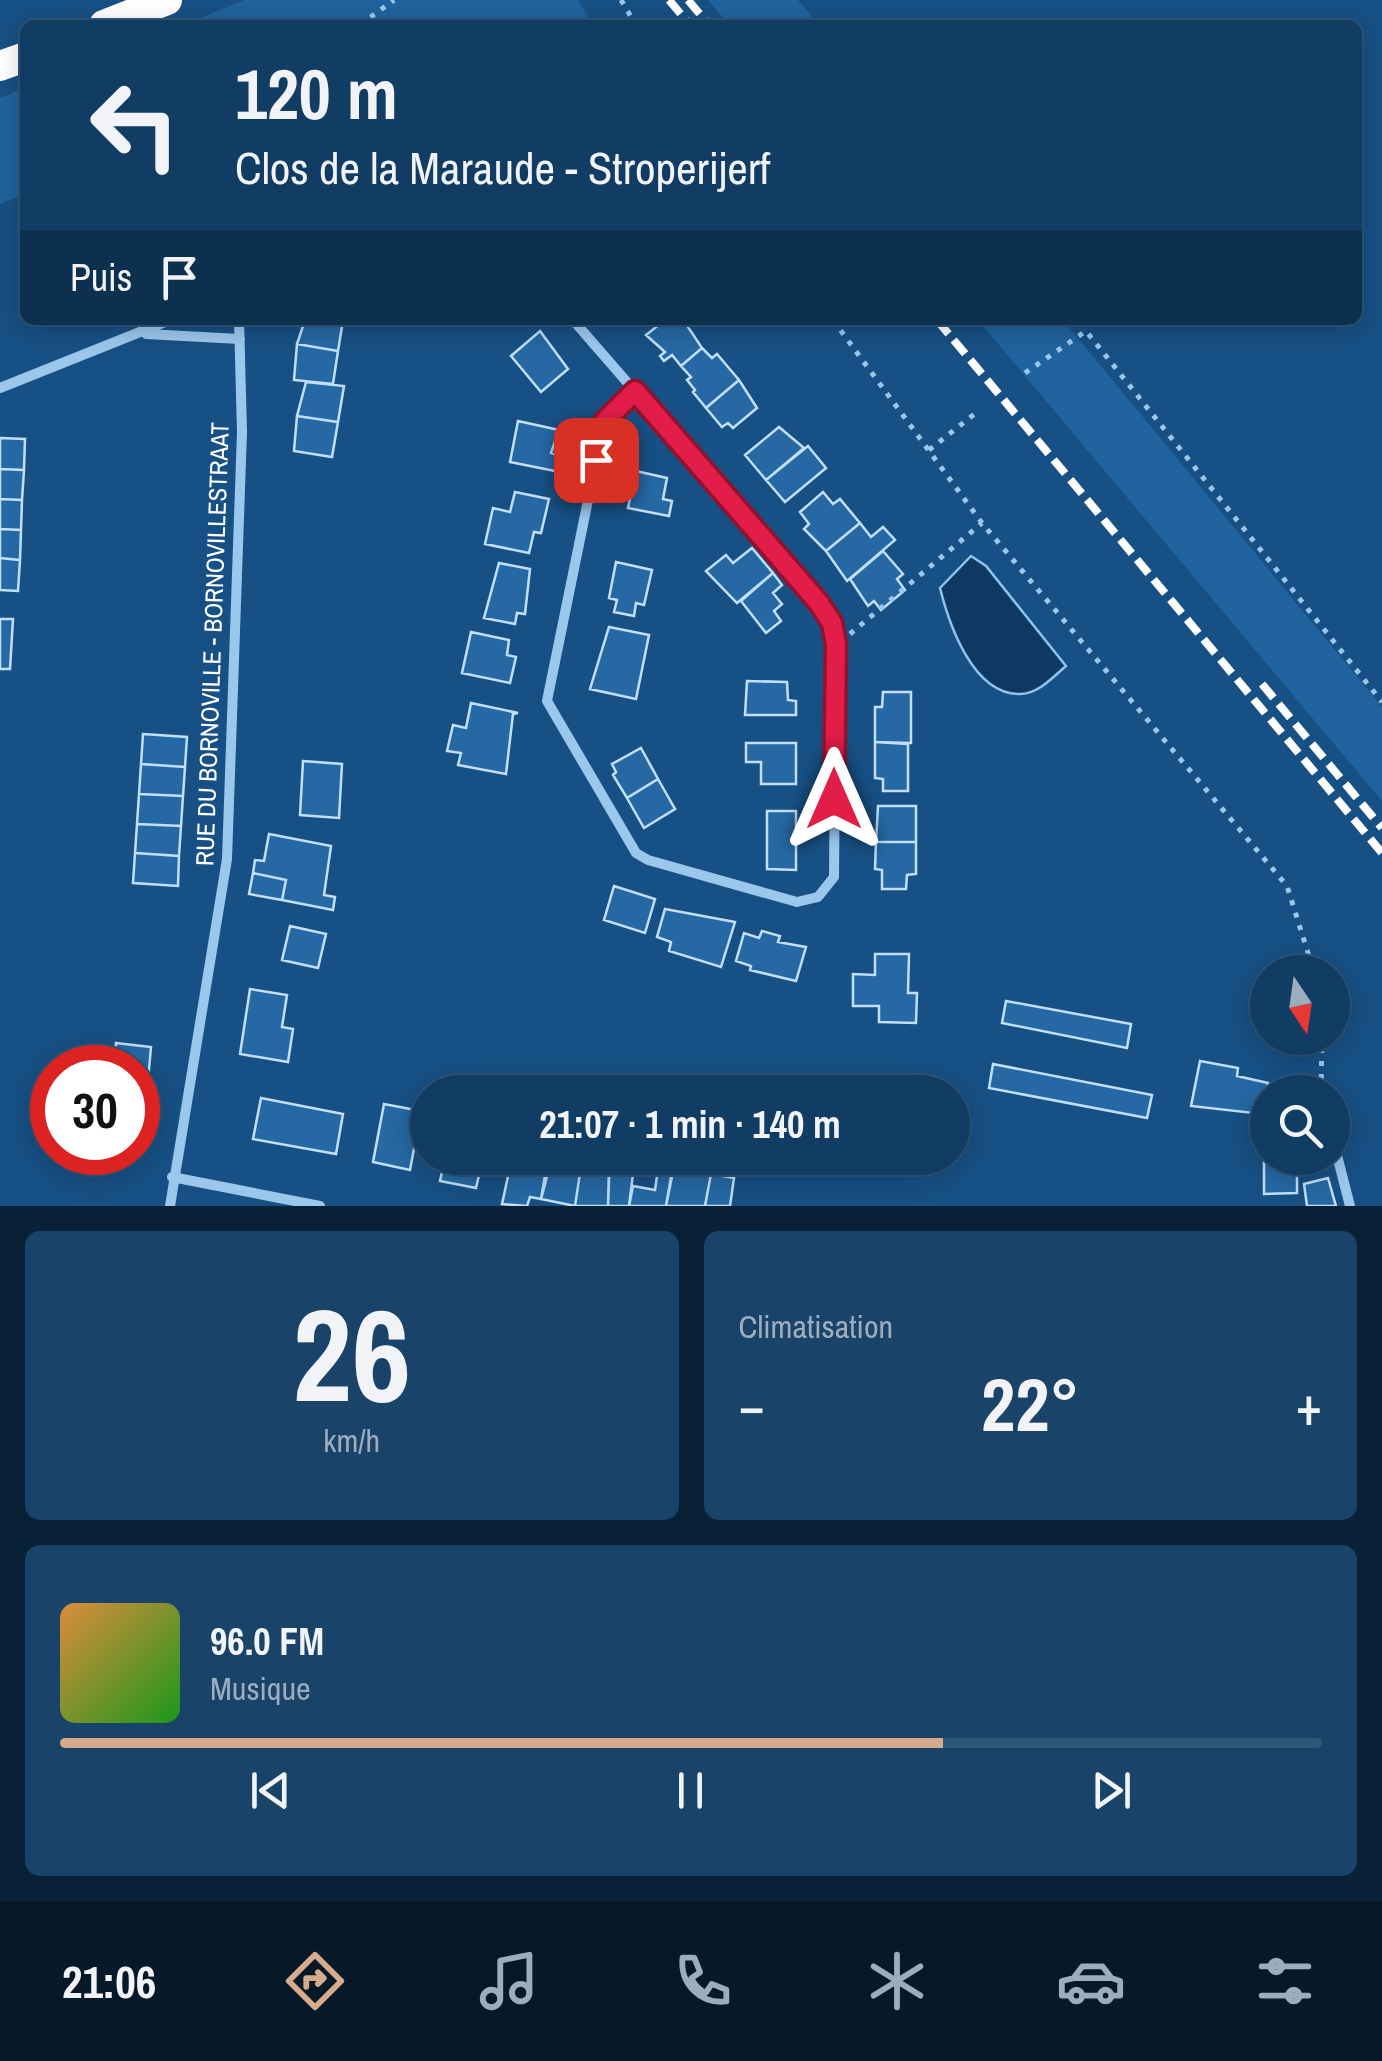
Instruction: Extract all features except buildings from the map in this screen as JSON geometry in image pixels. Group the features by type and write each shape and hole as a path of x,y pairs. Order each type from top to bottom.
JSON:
{"highway":[{"path":"117,20 168,0"}],"street":[{"path":"0,388 158,325"},
{"name":"RUE DU BORNOVILLE - BORNOVILLESTRAAT","path":"170,1206 227,859 242,432 239,325"},
{"path":"577,325 635,391 819,603 832,623 836,644 834,877 828,890 796,902 648,860 636,852 547,701 604,422 635,391"},
{"path":"140,333 240,340"},
{"path":"1342,1175 1350,1206"},
{"path":"172,1178 320,1206"}],"path":[{"path":"367,20 394,0"},
{"path":"837,325 982,523 1287,886 1309,955"},
{"path":"1026,373 1086,331 1382,702"},
{"path":"928,451 978,412"},
{"path":"836,644 882,610 982,523"}],"shaded area":[{"path":"244,0 578,0 589,18 583,20 195,20"},
{"path":"708,0 798,0 815,20 725,20"},
{"path":"20,90 20,196 0,204 0,98"},
{"path":"982,325 1067,325 1382,707 1382,801"},
{"path":"971,556 986,566 1066,666 1033,691 1003,691 989,683 976,670 957,638 940,588"}],"railway":[{"path":"669,0 686,20"},
{"path":"688,0 705,20"},
{"path":"941,325 1382,853"},
{"path":"1262,684 1382,828"}],"route":[{"path":"596,460 604,422 635,391 819,603 832,623 836,644 834,799"}]}
